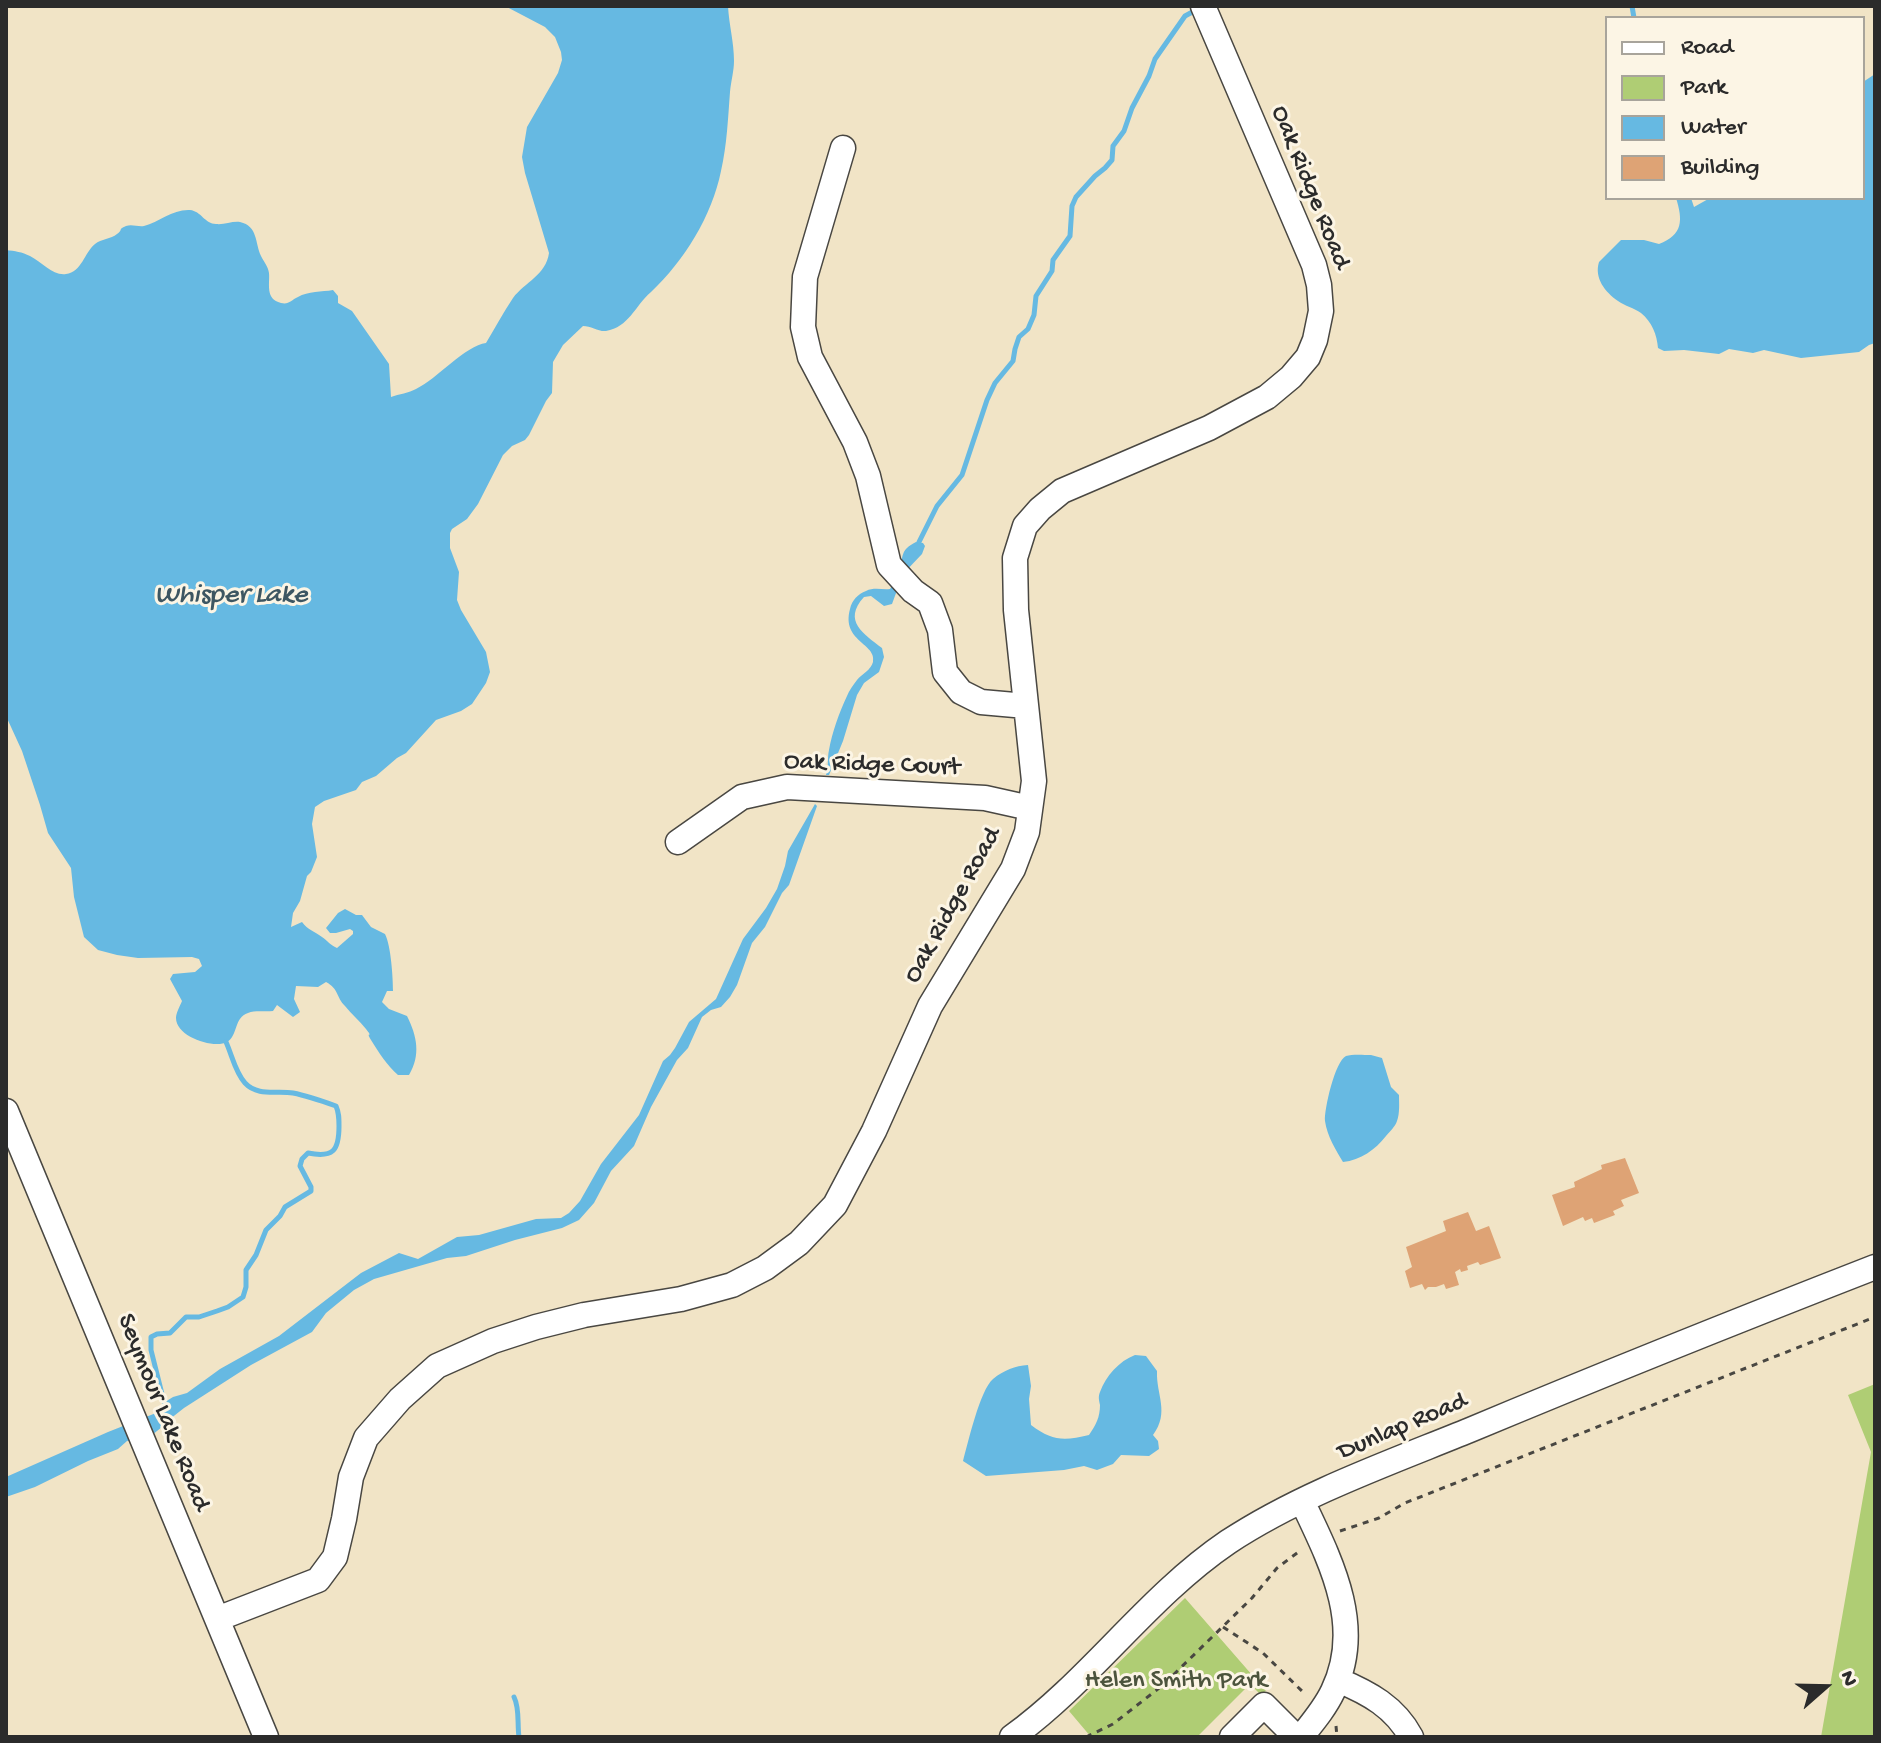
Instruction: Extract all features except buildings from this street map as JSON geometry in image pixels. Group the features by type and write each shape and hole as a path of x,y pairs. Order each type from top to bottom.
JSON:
{"street":[{"name":"Oak Ridge Road","path":"217,1619 318,1580 335,1557 351,1477 366,1438 400,1399 437,1366 493,1341 536,1327 584,1315 681,1299 732,1285 765,1268 799,1243 835,1205 867,1144 930,1006 1013,869 1027,832 1034,781 1016,610 1015,558 1025,526 1062,491 1209,428 1267,397 1291,377 1308,357 1315,340 1321,311 1314,265 1203,6"},
{"path":"843,148 805,277 803,327 810,357 855,442 868,476 889,565 930,603 940,630 945,672 961,692 981,702 1026,706"},
{"name":"Oak Ridge Court","path":"678,842 742,797 787,787 985,798 1030,808"},
{"name":"Seymour Lake Road","path":"6,1111 266,1737"},
{"name":"Dunlap Road","path":"1012,1737 1060,1698 1158,1600 1201,1563 1256,1525 1302,1501 1400,1459 1875,1267"},
{"path":"1232,1737 1264,1705 1298,1737 1322,1711 1338,1680 1345,1642 1345,1617 1340,1591 1302,1501"},
{"path":"1338,1680 1387,1706 1401,1720 1411,1737"}],"path":[{"path":"1334,1534 1875,1317"},
{"path":"1086,1737 1119,1720 1163,1685 1252,1598 1277,1568 1305,1547"},
{"path":"1223,1627 1263,1653 1309,1697"}],"green space":[{"path":"1875,1384 1875,1737 1821,1737 1871,1452 1848,1395"},
{"name":"Helen Smith Park","path":"1185,1598 1266,1691 1259,1693 1250,1684 1197,1737 1091,1737 1069,1711"}],"water":[{"name":"Whisper Lake","path":"505,6 728,6 734,65 725,151 717,188 704,221 685,252 626,321 606,331 583,326 563,345 553,362 552,393 529,435 503,455 478,504 467,519 450,533 450,548 459,572 457,600 486,652 490,672 486,683 472,704 436,720 406,753 376,776 362,782 356,790 315,807 312,824 317,857 293,913 291,927 302,922 337,948 353,931 330,933 326,928 345,909 362,915 371,927 385,934 393,991 387,991 382,1002 389,1009 407,1016 413,1031 416,1053 409,1075 398,1075 390,1067 369,1037 370,1034 326,982 318,987 296,986 294,999 300,1012 293,1017 277,1005 273,1011 244,1015 227,1042 214,1044 197,1040 178,1025 176,1016 182,1001 170,979 173,974 195,972 202,966 199,959 117,955 98,950 84,937 74,897 71,868 48,833 22,751 6,716 6,250 27,255 52,271 66,274 76,270 95,244 115,236 126,226 144,226 190,210 212,223 246,224 255,236 268,271 269,291 276,301 286,303 306,294 333,290 338,296 338,303 352,311 389,364 391,397 413,390 470,350 486,343 513,298 544,267 549,253 522,157 527,127 558,73 561,52 555,37 545,27"},
{"path":"1875,74 1875,343 1859,352 1801,358 1764,350 1753,353 1729,349 1719,354 1658,348 1653,329 1645,317 1605,289 1599,279 1599,262 1621,240 1644,240 1659,244 1673,236 1680,220 1677,200 1692,200 1694,207 1706,200 1865,200 1865,81"},
{"path":"916,542 925,546 922,554 903,574 892,604 884,606 871,596 864,597 855,613 858,626 882,648 884,657 879,672 864,683 857,695 843,741 829,775 826,775 830,743 841,709 853,686 873,662 870,650 850,629 851,606 866,591 890,589 898,575 905,550"},
{"path":"815,804 817,806 789,885 752,943 737,985 721,1007 702,1017 688,1048 677,1060 651,1107 634,1146 611,1171 594,1203 579,1220 562,1228 466,1256 447,1258 374,1279 354,1290 326,1313 312,1332 251,1365 184,1408 170,1419 170,1428 166,1430 162,1427 152,1435 127,1441 118,1449 6,1497 6,1477 156,1413 165,1402 187,1393 220,1369 279,1336 361,1273 399,1253 418,1259 457,1237 479,1235 536,1219 561,1218 569,1213 580,1201 601,1164 639,1115 663,1061 675,1048 689,1022 716,999 743,939 777,889 788,851"},
{"path":"1346,1056 1382,1058 1391,1087 1399,1095 1398,1118 1372,1150 1362,1157 1343,1162 1325,1121 1331,1086"},
{"path":"1135,1355 1146,1356 1157,1371 1161,1419 1153,1435 1159,1449 1149,1456 1121,1455 1113,1464 1097,1470 1084,1466 986,1476 963,1461 984,1394 988,1385 1001,1373 1028,1365 1031,1425 1052,1437 1072,1438 1089,1435 1096,1424 1099,1395 1106,1380 1118,1365"}],"waterway":[{"path":"1632,6 1634,16"},
{"path":"919,542 937,506 962,475 987,400 995,383 1013,361 1019,337 1028,329 1034,315 1036,296 1052,271 1053,260 1070,236 1072,206 1076,197 1112,160 1113,146 1124,131 1155,59 1185,16 1196,10"},
{"path":"164,1402 151,1350 151,1337 170,1333 186,1317 199,1317 217,1311 243,1297 246,1270 266,1230 285,1207 311,1191 300,1166 302,1159 308,1153 329,1153 338,1141 336,1106 293,1093 262,1092 250,1087 239,1074 226,1042"},
{"path":"514,1697 519,1737"}]}
